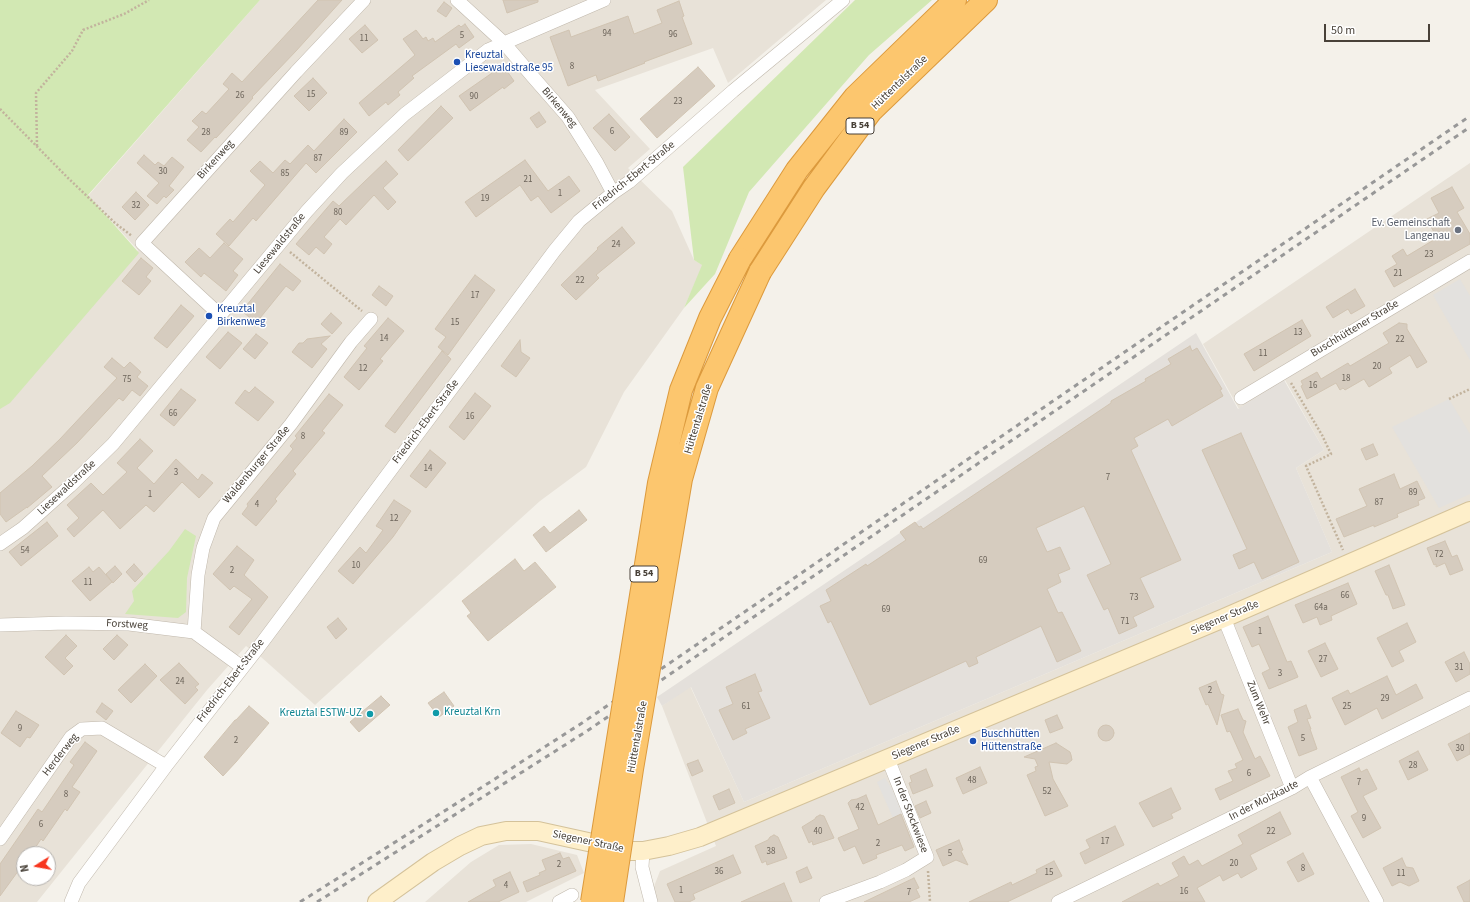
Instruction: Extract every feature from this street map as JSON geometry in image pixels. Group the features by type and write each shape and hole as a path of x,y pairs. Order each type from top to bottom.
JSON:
{"highway":[{"name":"Hüttentalstraße","path":"582,898 658,483 681,390 710,318 740,258 797,170 855,97 955,0"},
{"name":"Hüttentalstraße","path":"612,902 631,776 682,479 707,388 760,272 814,188 871,111 986,0"}],"main road":[{"name":"Siegener Straße","path":"377,902 433,862 460,846 481,836 506,831 538,831 629,851 643,851 669,846 700,837 1224,618 1470,511"}],"street":[{"name":"Birkenweg","path":"142,243 296,72 364,0"},
{"name":"Birkenweg","path":"457,0 504,43 568,117 586,144 613,193"},
{"name":"Liesewaldstraße","path":"0,544 23,528 70,486 113,444 307,211 342,173 405,114 488,50 604,0"},
{"name":"Friedrich-Ebert-Straße","path":"71,902 79,884 166,766 555,250 579,221 629,182 733,91 844,0"},
{"path":"142,243 220,316"},
{"name":"Buschhüttener Straße","path":"1241,398 1470,261"},
{"name":"Waldenburger Straße","path":"194,632 198,575 202,548 214,518 291,424 351,342 371,319"},
{"name":"Zum Wehr","path":"1224,618 1292,788"},
{"name":"Forstweg","path":"0,625 66,623 129,624 194,632 242,667"},
{"name":"In der Molzkaute","path":"1058,902 1292,788 1310,777 1470,698"},
{"name":"Herderweg","path":"0,839 72,737 82,729 102,728 166,766"},
{"name":"In der Stockwiese","path":"826,902 880,882 906,870 927,857 888,759"},
{"path":"1310,777 1377,902"},
{"path":"643,851 642,867 651,902"},
{"path":"559,902 582,898"}],"path":[{"path":"37,146 36,93 72,51 83,30 124,14 149,0"},
{"path":"0,109 115,223 142,243"},
{"path":"280,244 371,319"},
{"path":"1284,372 1322,435 1331,454 1306,466 1349,564"},
{"path":"1449,399 1470,388"},
{"path":"927,857 930,902"}],"shaded area":[{"path":"260,0 826,0 728,83 713,48 595,90 650,149 628,168 672,211 694,260 703,265 684,308 624,392 586,467 540,501 315,705 261,657 246,646 207,690 56,878 56,846 16,846 16,886 50,886 37,902 0,902 0,408 10,402 138,250 88,196"},
{"path":"1470,163 1470,902 648,902 660,871 716,846 662,706 690,686 744,802 1332,552 1296,468 1324,450 1285,380 1239,409 1203,344"},
{"path":"1460,279 1470,296 1470,360 1433,295"},
{"path":"1196,333 1238,409 1284,380 1324,450 1296,468 1332,552 744,802 691,687 662,706 657,697"},
{"path":"1449,399 1470,434 1470,494 1439,508 1392,427"},
{"path":"885,778 903,813 893,818 877,782"},
{"path":"531,844 577,855 584,873 526,902 425,902 471,862 499,845"}],"green space":[{"path":"0,0 260,0 88,195 139,253 10,403 0,409"},
{"path":"855,0 932,0 869,55 749,192 715,274 684,308 702,265 694,260 683,167"},
{"path":"185,529 196,536 187,578 186,612 178,618 125,614 134,601 132,591 169,551"}],"building":[{"path":"318,0 342,0 216,138 215,137 201,152 187,140 199,127 192,121 202,111 206,114 229,89 223,84 232,73 242,82"},
{"path":"503,0 538,0 538,2 507,13"},
{"path":"679,1 684,16 682,17 692,44 598,81 596,75 568,86 550,37 569,30 571,37 628,16 634,34 662,23 657,10"},
{"path":"444,2 452,8 446,17 437,11"},
{"path":"465,24 474,37 459,48 456,44 412,76 414,78 398,92 400,95 388,105 386,102 369,116 359,103 415,55 403,39 416,30 423,39 426,37 428,41 433,38 435,42 459,25 461,27"},
{"path":"365,25 378,40 362,53 349,39"},
{"path":"502,64 514,81 504,89 503,87 470,111 459,96 492,73 491,72"},
{"path":"698,67 715,86 657,138 640,119"},
{"path":"313,78 327,93 309,111 294,96"},
{"path":"441,106 453,118 408,161 398,150"},
{"path":"539,112 546,122 537,128 530,118"},
{"path":"609,114 630,137 615,151 593,128"},
{"path":"344,119 357,132 316,173 306,163 256,221 253,218 229,246 216,234 230,219 233,222 265,185 250,171 260,161 273,173 285,160 290,164 308,145 314,151"},
{"path":"144,155 155,165 158,162 164,166 172,157 184,167 169,186 174,190 166,198 164,196 157,204 147,196 159,183 137,163"},
{"path":"525,160 548,191 569,176 580,191 551,213 538,196 531,201 520,185 476,217 465,202"},
{"path":"386,161 398,174 383,188 396,202 388,210 374,195 346,225 340,219 324,237 332,244 324,254 316,247 309,255 296,244 333,201 339,206"},
{"path":"1452,187 1464,208 1457,212 1470,234 1470,244 1394,287 1385,271 1397,264 1392,256 1403,249 1407,256 1437,238 1427,219 1439,213 1431,198"},
{"path":"136,192 149,205 135,220 122,207"},
{"path":"622,227 635,243 596,275 599,278 576,300 561,285 598,249 597,248"},
{"path":"224,243 243,259 233,271 238,275 226,291 204,273 201,277 185,262 199,248 210,258"},
{"path":"141,258 153,268 146,277 151,281 139,295 122,281"},
{"path":"280,264 301,281 293,291 286,286 256,323 242,311"},
{"path":"475,275 495,290 448,355 438,347 446,337 435,329"},
{"path":"379,286 393,296 386,306 372,295"},
{"path":"1355,289 1365,306 1351,314 1348,309 1333,318 1326,307"},
{"path":"181,305 194,316 167,348 154,338"},
{"path":"331,313 342,323 332,334 321,324"},
{"path":"388,318 404,331 380,359 383,361 359,390 344,377 367,348 364,346"},
{"path":"1302,320 1311,336 1254,371 1244,354"},
{"path":"1399,323 1407,324 1407,329 1427,362 1417,368 1410,355 1389,368 1392,373 1369,387 1364,379 1345,390 1343,388 1340,390 1336,383 1307,399 1301,386 1303,385 1301,381 1317,372 1321,379 1348,363 1350,366 1389,343 1383,333"},
{"path":"228,332 242,343 220,369 206,357"},
{"path":"256,334 268,343 255,359 243,349"},
{"path":"330,336 321,344 327,349 312,368 292,352 299,343 303,343 307,339"},
{"path":"520,340 521,352 530,358 516,377 501,366"},
{"path":"1190,346 1192,351 1197,348 1222,389 1220,390 1223,396 1172,426 1168,419 1134,438 1138,446 1131,450 1181,560 1140,578 1154,607 1133,617 1137,626 1119,634 1108,608 1104,610 1087,575 1111,564 1084,506 1036,528 1047,552 1060,547 1070,569 1058,574 1061,582 1047,589 1058,613 1062,612 1081,651 1057,662 1041,626 976,657 978,663 969,667 966,661 870,705 831,621 828,623 820,606 831,601 826,590 866,564 867,566 906,540 900,532 915,522 923,529 1111,403 1111,401 1146,381 1145,379 1171,364 1168,359"},
{"path":"442,351 451,359 395,433 385,426"},
{"path":"112,358 124,368 130,362 141,372 137,377 148,386 140,396 132,390 123,401 119,398 77,443 42,476 52,487 27,508 6,522 0,514 0,493 32,466 60,439 117,378 104,367"},
{"path":"255,387 274,402 258,421 235,403 245,390 249,393"},
{"path":"181,389 196,400 174,426 160,415"},
{"path":"475,393 491,406 464,440 449,427"},
{"path":"329,394 343,405 322,431 325,433 293,471 296,474 275,499 277,501 256,526 242,514 248,506 247,504 293,449 290,446 297,438 295,436"},
{"path":"1241,433 1299,562 1262,579 1254,562 1239,569 1233,555 1247,549 1202,450"},
{"path":"140,439 153,451 137,468 154,484 176,459 198,480 202,474 213,483 199,498 182,482 154,512 146,505 120,529 103,510 74,537 67,529 79,518 67,505 91,483 103,495 127,472 117,463"},
{"path":"1373,444 1378,455 1366,460 1361,449"},
{"path":"430,450 446,463 426,488 410,476"},
{"path":"1394,474 1400,489 1417,481 1425,498 1418,501 1419,505 1397,514 1398,517 1344,537 1336,519 1367,506 1359,489"},
{"path":"394,500 411,511 393,537 353,584 338,571 360,547 366,553 383,530 376,526"},
{"path":"579,510 587,520 546,552 533,535 544,526 550,533"},
{"path":"47,522 58,536 21,566 9,552"},
{"path":"1445,541 1452,557 1457,555 1463,570 1450,575 1445,563 1436,567 1436,564 1434,565 1427,548"},
{"path":"237,546 254,560 244,575 268,597 239,635 229,627 252,599 234,586 230,590 213,574"},
{"path":"515,559 524,571 535,562 556,587 488,641 467,616 471,613 462,601"},
{"path":"134,564 143,574 135,582 126,572"},
{"path":"1389,565 1405,605 1393,609 1388,595 1386,595 1375,571"},
{"path":"115,566 122,574 113,583 106,574"},
{"path":"89,567 93,572 99,567 112,582 90,601 72,581"},
{"path":"1348,583 1357,604 1331,616 1332,620 1320,625 1317,617 1303,623 1295,605"},
{"path":"1268,616 1287,662 1291,661 1298,677 1269,689 1262,673 1270,669 1259,644 1252,647 1243,627"},
{"path":"338,618 347,629 336,639 327,627"},
{"path":"1407,623 1416,642 1399,651 1404,661 1392,667 1377,638"},
{"path":"66,635 77,646 65,658 73,666 64,675 45,657"},
{"path":"117,635 128,645 114,660 103,649"},
{"path":"1325,643 1338,669 1321,677 1308,651"},
{"path":"1464,652 1470,664 1470,674 1456,682 1445,662"},
{"path":"179,663 199,684 195,687 198,690 185,704 160,680"},
{"path":"145,664 157,676 131,703 118,690"},
{"path":"755,674 762,691 758,692 770,718 745,729 747,733 733,740 719,710 733,704 726,687"},
{"path":"1387,676 1396,695 1416,684 1423,698 1382,719 1377,708 1345,725 1332,698 1348,690 1350,694"},
{"path":"1216,681 1221,694 1224,695 1217,725 1199,688"},
{"name":"Kreuztal Krn","path":"444,692 454,706 439,717 428,703"},
{"name":"Kreuztal ESTW-UZ","path":"381,696 390,705 359,732 350,722"},
{"path":"102,703 113,711 106,720 96,712"},
{"path":"1306,705 1311,718 1307,719 1317,749 1299,756 1288,727 1298,722 1294,710"},
{"path":"249,706 269,723 223,776 204,757 235,720"},
{"path":"1238,709 1243,720 1246,721 1243,732 1255,759 1260,756 1270,776 1220,800 1215,789 1233,781 1228,771 1237,768 1235,764 1243,760 1230,731 1227,732 1221,715"},
{"path":"16,711 39,725 30,738 27,737 20,747 1,733"},
{"path":"1057,715 1063,728 1050,733 1045,720"},
{"path":"1106,725 1112,727 1114,733 1112,739 1106,741 1100,739 1098,733 1100,727"},
{"path":"1470,733 1470,754 1457,761 1448,744"},
{"path":"85,742 97,751 72,787 80,792 67,811 65,809 43,841 41,839 36,846 16,846 16,874 0,896 0,864 38,809 42,812 74,765 70,762"},
{"path":"1056,743 1070,752 1072,760 1067,764 1049,762 1053,779 1068,806 1045,816 1027,775 1036,771 1035,767 1038,766 1035,759 1024,757"},
{"path":"1418,751 1428,770 1408,780 1399,761"},
{"path":"698,760 703,771 692,776 687,764"},
{"path":"980,767 987,783 963,794 956,778"},
{"path":"1359,768 1361,772 1367,769 1377,789 1363,796 1381,828 1363,838 1351,816 1358,812 1341,777"},
{"path":"926,769 933,786 913,794 909,783 912,782 910,776"},
{"path":"1171,788 1181,809 1171,814 1173,818 1153,827 1139,803"},
{"path":"729,789 735,803 719,810 713,796"},
{"path":"866,795 878,825 901,814 914,847 905,851 902,845 876,855 877,858 863,864 855,846 844,851 838,838 859,829 848,803 851,800"},
{"path":"926,801 931,813 920,818 915,806"},
{"path":"1280,812 1291,834 1250,855 1257,869 1241,878 1238,873 1223,881 1220,875 1197,888 1205,902 1122,902 1158,883 1160,886 1179,876 1172,863 1184,856 1189,865 1198,860 1202,866 1243,844 1238,835"},
{"path":"820,815 824,816 834,838 813,845 812,841 809,843 802,827"},
{"path":"1115,826 1124,845 1085,864 1080,853 1090,848 1086,840"},
{"path":"774,835 778,837 787,858 767,865 766,861 762,863 755,846 768,840"},
{"path":"959,840 963,850 961,851 968,865 956,860 943,866 936,850"},
{"path":"560,853 563,859 569,857 576,871 527,892 523,882 540,875 539,873 546,870 542,860"},
{"path":"1303,853 1314,874 1298,882 1287,862"},
{"path":"733,855 741,873 693,894 695,899 689,902 675,902 667,884"},
{"path":"1402,858 1406,867 1413,868 1419,881 1409,886 1400,882 1392,886 1383,868"},
{"path":"1054,861 1062,876 1007,902 969,902 1011,882 1012,885 1037,873 1036,870"},
{"path":"807,867 812,878 800,883 796,872"},
{"path":"510,872 519,892 498,902 468,902 496,886 493,880"},
{"path":"914,878 919,888 916,889 920,897 909,902 864,902"},
{"path":"1470,880 1470,902 1464,902 1457,887"},
{"path":"784,883 792,902 741,902"}],"railway":[{"path":"300,902 582,723 1470,116"},
{"path":"317,902 587,731 1470,127"}],"place":[{"name":"Kreuztal Liesewaldstraße 95","path":"457,62"},
{"name":"Ev. Gemeinschaft Langenau","path":"1458,230"},
{"name":"Kreuztal Birkenweg","path":"209,316"},
{"name":"Kreuztal Krn","path":"436,713"},
{"name":"Kreuztal ESTW-UZ","path":"370,714"},
{"name":"Buschhütten Hüttenstraße","path":"973,741"}]}
